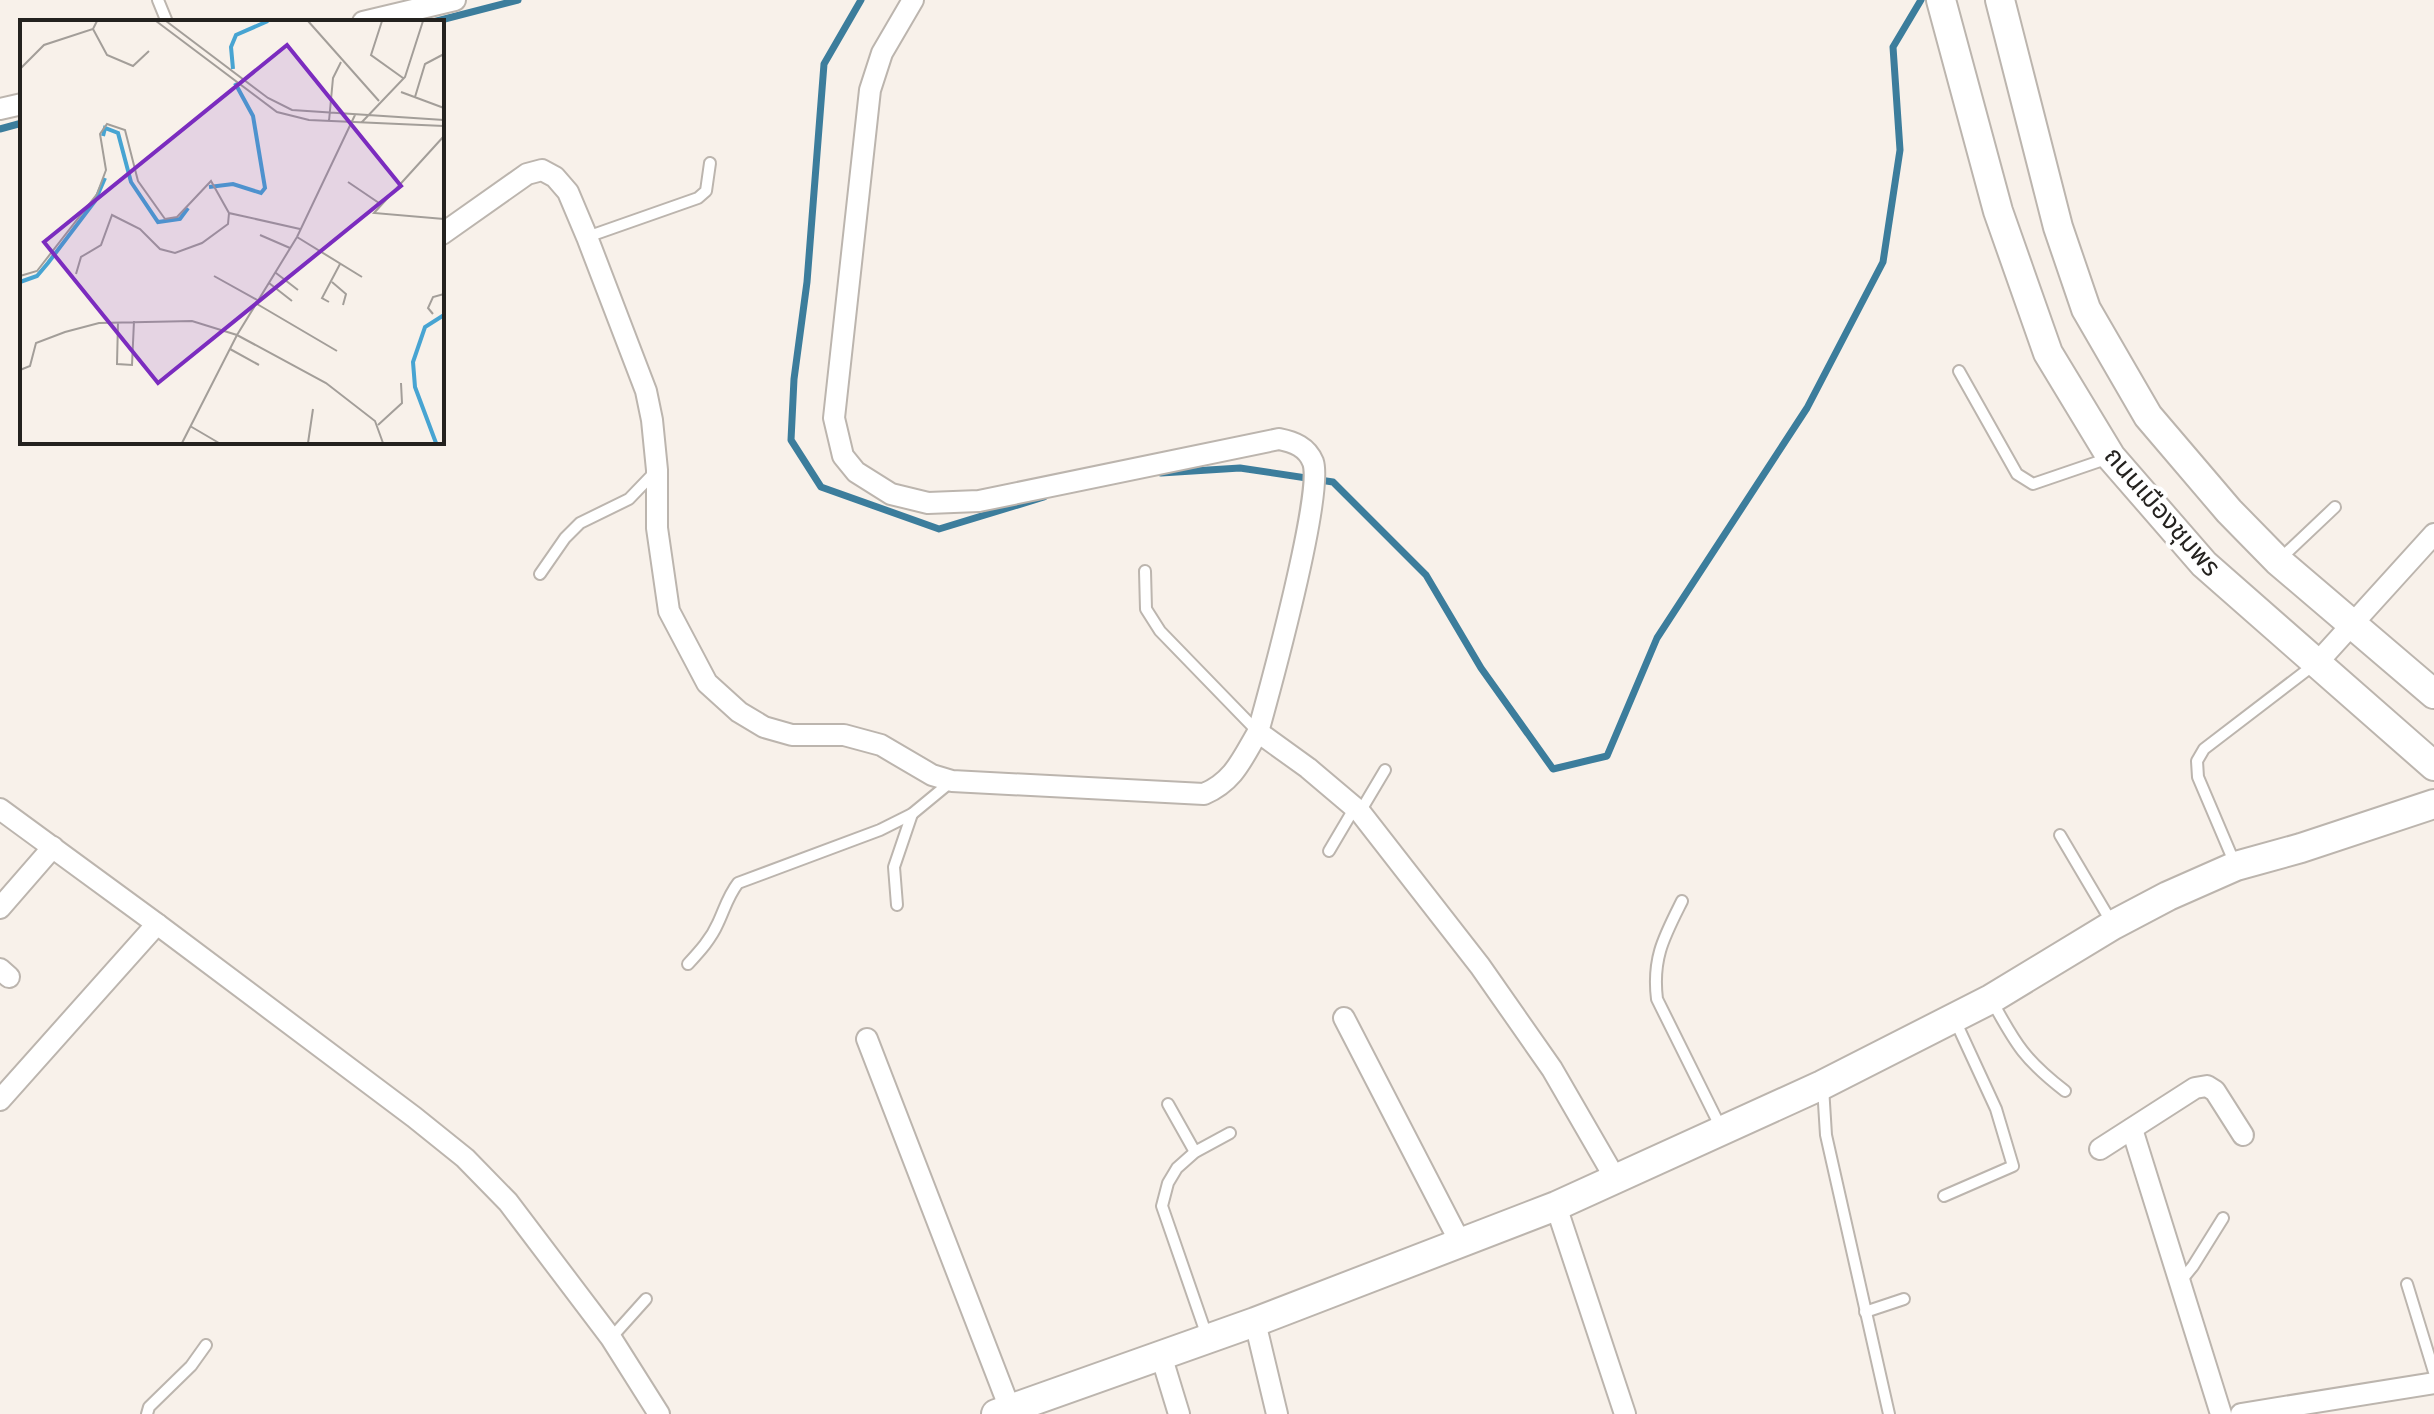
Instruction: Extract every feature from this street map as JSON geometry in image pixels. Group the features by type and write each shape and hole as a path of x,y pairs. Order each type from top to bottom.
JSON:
{"main road":[{"name":"ถนนเมืองชุมพร","path":"2001,7 2058,227 2086,309 2148,416 2229,511 2278,561 2434,694"},
{"name":"ถนนเมืองชุมพร","path":"1944,13 1998,211 2048,353 2111,457 2204,564 2434,766"},
{"path":"1003,1411 1255,1322 1556,1206 1822,1085 1991,999 2113,925 2168,896 2236,866 2434,804"}],"street":[{"path":"371,20 455,0"},
{"path":"444,233 527,174 542,170 555,177 568,192 646,391 657,470 657,528 669,611 707,683 739,712 764,727 792,735 844,735 881,745 932,775 952,781 1204,794 1221,787 1235,772 1258,732 1312,506 1314,464 1307,451 1294,442 1279,439 979,501 928,503 891,494 856,472 843,456 834,418 870,90 882,53 913,0"},
{"path":"0,109 20,104"},
{"path":"2317,663 2434,534"},
{"path":"1258,732 1308,768 1357,810 1489,978 1552,1069 1615,1178"},
{"path":"0,809 465,1158 508,1202 611,1338 659,1414"},
{"path":"0,908 53,847"},
{"path":"0,1100 157,924"},
{"path":"1344,1018 1461,1244"},
{"path":"867,1039 1003,1411"},
{"path":"2100,1149 2195,1088 2207,1086 2215,1091 2243,1135"},
{"path":"2132,1129 2221,1414"},
{"path":"1556,1206 1625,1414"},
{"path":"1255,1322 1277,1414"},
{"path":"1161,1355 1179,1414"},
{"path":"2241,1414 2434,1383"}],"lane":[{"path":"158,0 166,20"},
{"path":"587,237 698,198 706,191 710,163"},
{"path":"1959,371 2017,474 2033,484 2111,457"},
{"path":"540,574 565,538 580,523 629,499 657,470"},
{"path":"2278,561 2335,507"},
{"path":"1145,571 1146,609 1160,631 1258,732"},
{"path":"2236,866 2198,777 2197,761 2204,749 2317,663"},
{"path":"1329,851 1385,770"},
{"path":"688,964 705,947 719,922 728,896 738,883 880,830 912,814 952,781"},
{"path":"897,905 894,867 912,814"},
{"path":"2060,835 2113,925"},
{"path":"1682,901 1659,949 1654,975 1657,999 1722,1130"},
{"path":"1991,999 2016,1046 2036,1069 2065,1091"},
{"path":"1944,1196 2013,1166 1996,1109 1953,1016"},
{"path":"1822,1085 1826,1135 1889,1414"},
{"path":"1168,1104 1195,1152"},
{"path":"1208,1339 1162,1206 1168,1183 1177,1168 1195,1152 1230,1133"},
{"path":"2180,1282 2223,1218"},
{"path":"2407,1284 2434,1372"},
{"path":"611,1338 646,1299"},
{"path":"1865,1312 1904,1299"},
{"path":"147,1414 149,1407 191,1366 206,1345"}],"waterway":[{"path":"441,20 518,0"},
{"path":"861,0 824,64 791,440 821,487 939,529 1044,497"},
{"path":"1161,473 1240,468 1333,482 1426,575 1481,668 1553,769 1607,756 1657,638 1807,408 1883,262 1900,150 1893,47 1921,0"},
{"path":"0,129 20,124"}]}
